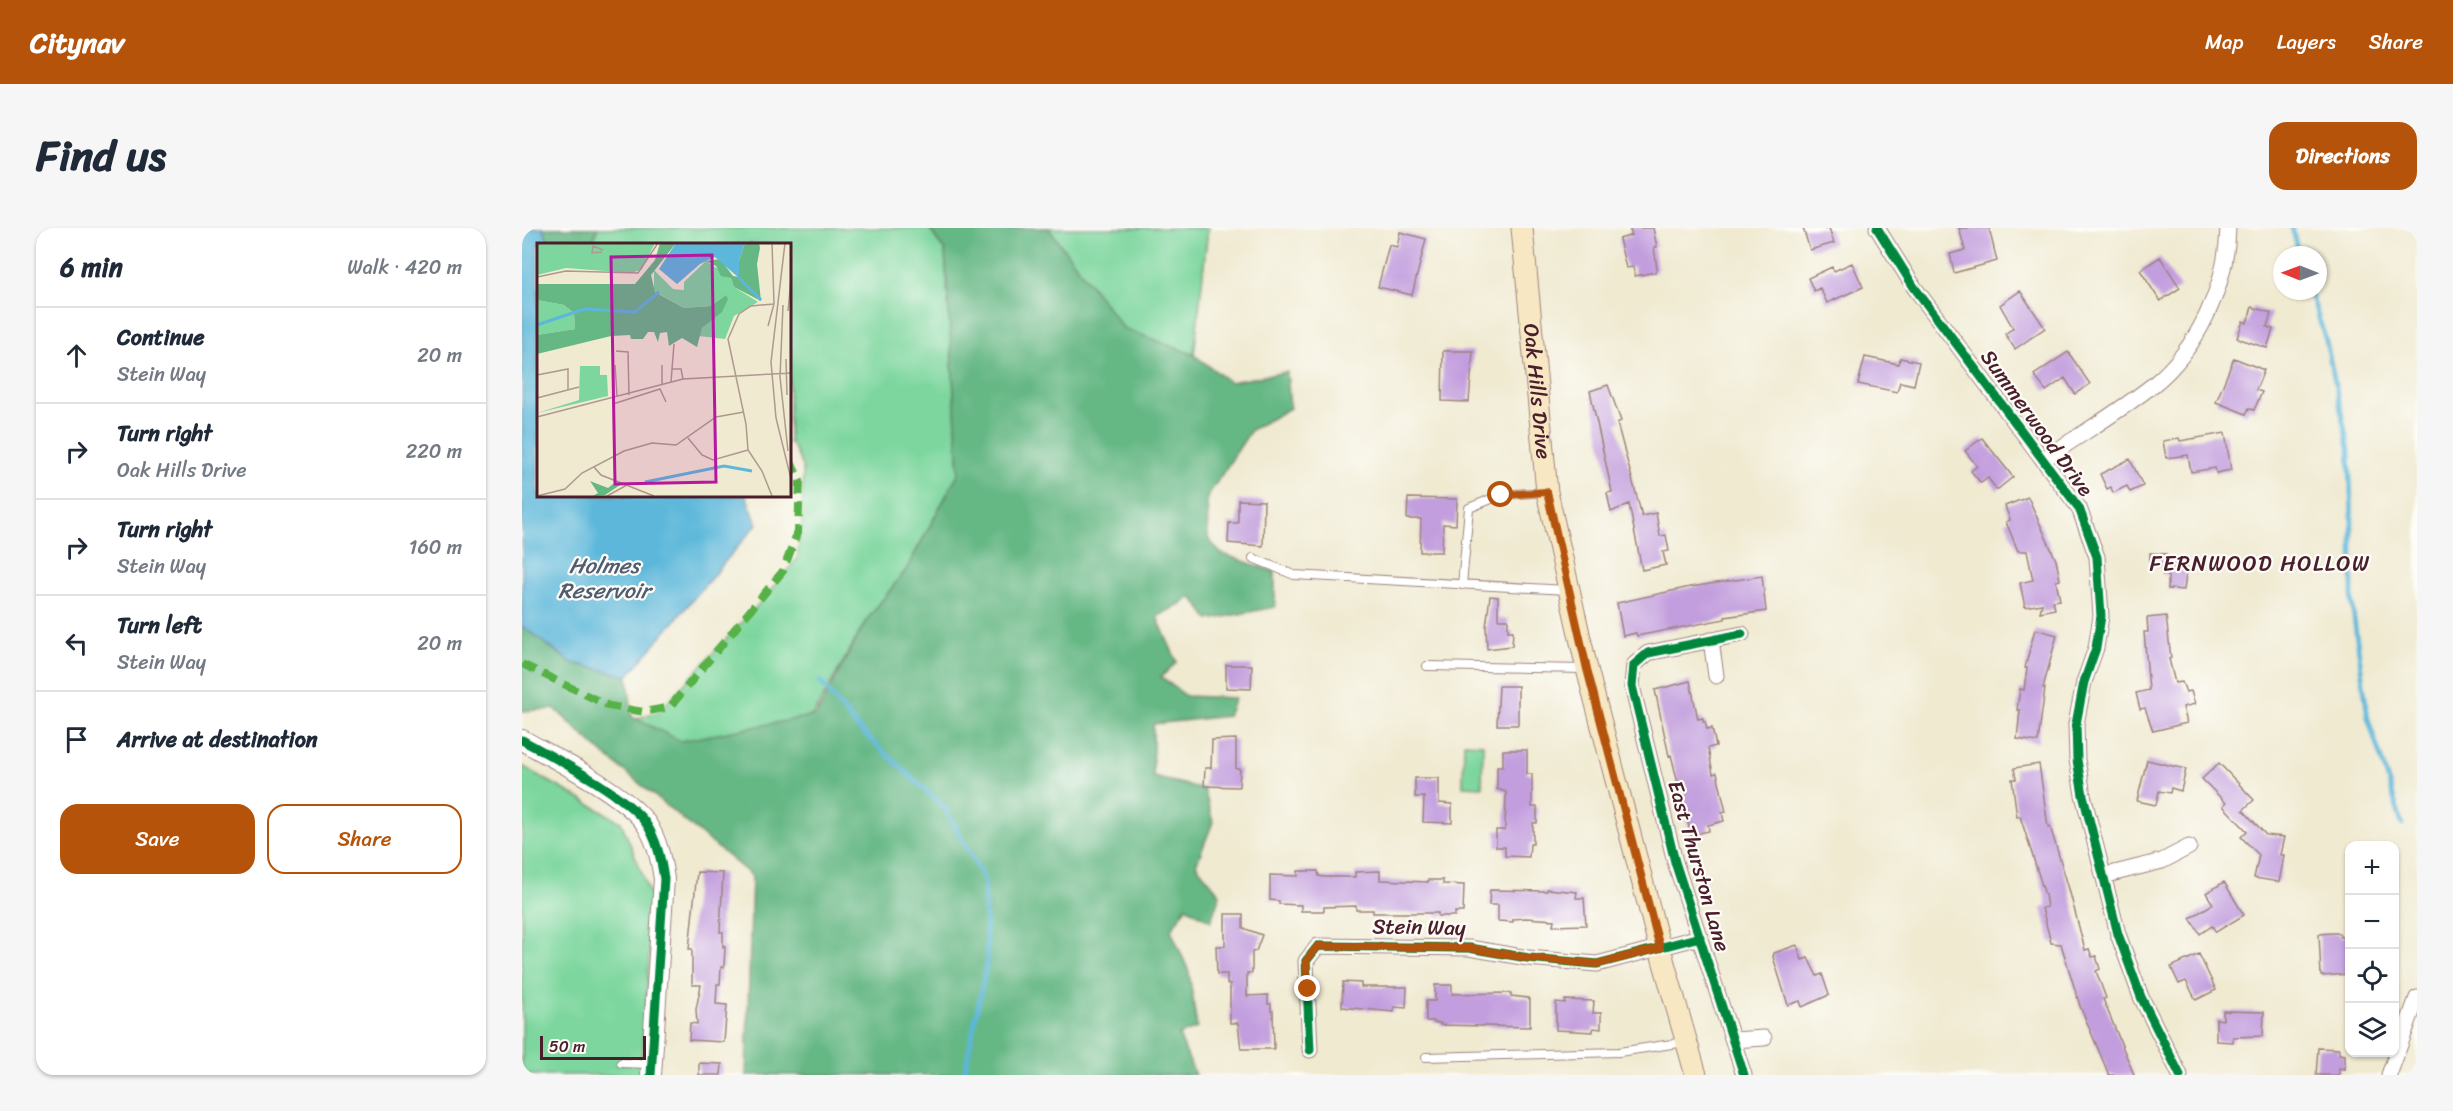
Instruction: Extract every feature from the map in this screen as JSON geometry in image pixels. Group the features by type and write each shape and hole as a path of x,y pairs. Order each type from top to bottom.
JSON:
{"main road":[{"name":"Oak Hills Drive","path":"1522,228 1547,492 1587,669 1660,948 1696,1075"}],"street":[{"name":"Summerwood Drive","path":"1877,228 1914,287 2079,508 2097,557 2101,616 2096,648 2084,682 2076,724 2076,748 2083,795 2118,934 2141,997 2180,1075"},
{"path":"2043,459 2154,384 2190,346 2213,302 2228,249 2228,228"},
{"path":"1716,676 1711,640 1742,634"},
{"name":"East Thurston Lane","path":"1711,640 1648,653 1634,665 1632,686 1675,862 1744,1075"},
{"path":"522,740 624,802 646,823 660,852 664,879 652,1070"},
{"path":"2103,876 2162,861 2189,847"},
{"path":"1660,948 1700,937"},
{"name":"Stein Way","path":"1310,1050 1306,961 1318,946 1469,948 1528,958 1597,964 1660,948"},
{"path":"2389,1075 2417,998"},
{"path":"1733,1040 1764,1038"}],"lane":[{"path":"1462,585 1469,508 1501,495 1547,492"},
{"path":"1253,558 1294,575 1569,590"},
{"path":"1426,666 1587,669"},
{"path":"1426,1057 1619,1052 1686,1041"},
{"path":"621,1063 652,1070"}],"green space":[{"path":"543,228 597,228 592,243 550,243"},
{"path":"597,228 929,228 945,251 959,472 906,570 866,621 808,724 685,745 636,719 659,711 756,607 797,559 802,521 803,467 790,443 790,243 592,243"},
{"path":"929,228 1048,228 1123,328 1194,355 1230,382 1287,372 1290,408 1251,430 1207,497 1208,538 1220,553 1275,572 1275,607 1209,620 1192,597 1157,617 1177,662 1161,677 1186,696 1235,698 1228,716 1153,724 1153,777 1204,789 1213,822 1196,865 1220,894 1211,921 1186,907 1171,930 1189,972 1197,1028 1179,1035 1195,1075 746,1075 752,876 600,751 555,709 522,711 522,626 572,663 628,676 632,717 681,741 816,715 866,621 906,570 959,472 945,251"},
{"path":"1048,228 1208,228 1194,355 1123,328"},
{"path":"1464,743 1483,744 1482,787 1463,786"},
{"path":"522,766 621,822 640,868 653,903 641,1075 522,1075"}],"water":[{"name":"Holmes Reservoir","path":"522,228 543,228 550,243 537,243 537,496 746,496 757,524 628,676 572,663 522,626"}],"building":[{"path":"1629,228 1653,228 1657,247 1654,247 1657,269 1655,272 1635,276 1633,267 1626,268 1619,239 1632,235"},
{"path":"1803,228 1829,228 1834,243 1810,250"},
{"path":"1959,228 1989,228 1997,261 1954,273 1950,254 1965,250"},
{"path":"1400,232 1426,239 1412,295 1378,287 1389,245 1397,247"},
{"path":"2160,257 2180,288 2160,301 2140,270"},
{"path":"1852,263 1863,287 1827,303 1820,288 1814,291 1808,278 1832,267 1834,271"},
{"path":"2020,291 2045,328 2015,349 2005,334 2013,328 2000,305"},
{"path":"2252,307 2271,313 2267,327 2273,329 2267,348 2237,338 2243,321 2247,323"},
{"path":"1443,351 1473,351 1469,402 1442,401"},
{"path":"2068,352 2090,384 2075,394 2065,378 2046,391 2034,375"},
{"path":"1865,357 1899,364 1900,358 1919,362 1914,385 1900,382 1897,392 1858,384"},
{"path":"2234,358 2264,370 2256,390 2262,392 2254,410 2249,408 2246,414 2216,402"},
{"path":"1608,385 1621,421 1617,423 1642,516 1656,513 1660,536 1666,535 1669,551 1663,552 1666,565 1642,570 1629,504 1611,512 1607,493 1612,492 1590,391"},
{"path":"2225,433 2231,470 2216,473 2215,468 2191,472 2188,455 2166,458 2163,441 2179,438 2180,441"},
{"path":"1982,438 2013,477 1997,490 1988,478 1981,483 1971,471 1977,466 1965,451"},
{"path":"2130,459 2143,486 2130,492 2127,486 2113,493 2111,487 2107,489 2100,474"},
{"path":"2028,497 2056,560 2060,580 2056,581 2060,600 2053,601 2055,609 2040,612 2042,604 2025,607 2020,583 2033,580 2027,551 2018,551 2006,522 2010,520 2005,506"},
{"path":"1408,498 1457,499 1456,525 1443,524 1442,552 1420,552 1421,519 1407,519"},
{"path":"1238,500 1264,501 1263,546 1228,543 1229,523 1238,523"},
{"path":"2150,553 2166,554 2165,558 2188,559 2184,590 2168,589 2168,575 2163,575 2163,566 2150,565"},
{"path":"1762,576 1766,611 1725,617 1725,619 1637,636 1636,633 1623,636 1617,603 1690,587"},
{"path":"1490,596 1498,597 1498,619 1508,619 1508,631 1513,631 1512,646 1487,649 1486,627"},
{"path":"2166,616 2171,658 2169,659 2175,683 2182,682 2186,692 2191,691 2195,704 2183,707 2187,723 2153,731 2145,708 2140,709 2136,693 2149,690 2144,632 2148,632 2147,618"},
{"path":"2035,629 2057,635 2043,688 2045,688 2038,742 2017,739 2020,689 2024,690 2027,668 2025,668"},
{"path":"1226,665 1252,665 1251,689 1226,688"},
{"path":"1690,681 1698,719 1703,718 1707,729 1712,728 1716,746 1708,748 1713,774 1717,773 1726,812 1722,813 1724,821 1708,825 1709,831 1691,835 1671,755 1669,756 1655,690"},
{"path":"1499,686 1518,686 1518,725 1497,725"},
{"path":"1236,739 1236,769 1240,769 1239,787 1204,786 1205,768 1211,768 1212,740"},
{"path":"1503,750 1527,750 1527,774 1532,774 1532,807 1537,807 1537,823 1533,823 1533,844 1530,844 1529,857 1505,856 1505,847 1496,847 1496,830 1505,830 1506,792 1497,789 1497,766 1503,766"},
{"path":"2147,760 2186,769 2181,791 2171,788 2170,793 2159,791 2156,805 2137,801"},
{"path":"2219,763 2254,800 2243,810 2266,835 2284,837 2280,855 2284,855 2279,882 2254,878 2259,855 2241,837 2247,831 2223,806 2226,803 2202,779"},
{"path":"2039,764 2048,827 2050,826 2069,889 2085,950 2089,949 2092,957 2096,956 2100,969 2096,971 2106,998 2103,999 2134,1075 2109,1075 2080,1006 2061,944 2051,943 2042,908 2047,907 2045,895 2020,816 2017,817 2012,779 2016,779 2014,768"},
{"path":"1415,778 1439,778 1439,803 1452,804 1452,823 1423,822 1424,797 1415,797"},
{"path":"1298,871 1318,871 1319,876 1324,877 1355,877 1355,872 1380,871 1380,880 1428,882 1428,880 1443,880 1443,884 1464,885 1463,912 1455,912 1455,916 1438,916 1438,913 1373,913 1373,910 1356,910 1356,906 1324,907 1324,911 1301,911 1301,905 1279,904 1279,901 1270,900 1270,875 1298,876"},
{"path":"697,872 723,873 720,932 723,932 723,947 725,946 724,967 721,967 720,984 717,984 716,1004 727,1005 724,1042 689,1040 690,1023 697,1024 696,1009 701,985 692,985 692,949 689,949"},
{"path":"2224,882 2244,915 2216,932 2212,926 2200,934 2190,918 2213,904 2206,893"},
{"path":"1547,889 1577,892 1576,898 1584,898 1586,925 1553,926 1554,920 1526,918 1513,919 1513,922 1498,921 1498,905 1489,905 1490,890 1547,891"},
{"path":"1225,914 1243,914 1243,928 1262,935 1256,951 1252,952 1252,973 1247,973 1247,996 1268,995 1268,1004 1271,1004 1271,1011 1273,1011 1274,1049 1241,1049 1238,1023 1230,1023 1230,984 1227,984 1227,974 1217,974 1216,946 1225,946"},
{"path":"2339,933 2340,937 2345,936 2345,974 2321,976 2319,934"},
{"path":"1797,945 1802,960 1808,958 1817,976 1822,974 1829,995 1802,1007 1800,1001 1788,1005 1773,957 1774,953"},
{"path":"2199,954 2216,990 2196,1000 2186,981 2179,984 2171,967"},
{"path":"1343,982 1361,983 1361,987 1407,987 1406,1008 1394,1007 1394,1012 1342,1007"},
{"path":"1435,985 1452,985 1452,994 1511,993 1511,996 1528,998 1530,1027 1440,1025 1441,1023 1426,1021 1426,1001 1435,1001"},
{"path":"1565,1000 1594,1001 1593,1013 1601,1013 1601,1029 1593,1028 1593,1032 1556,1030 1556,1002 1565,1003"},
{"path":"2223,1011 2264,1012 2263,1036 2233,1037 2233,1042 2216,1041 2216,1019 2223,1020"},
{"path":"2318,1048 2339,1049 2339,1054 2345,1055 2345,1069 2339,1068 2339,1075 2316,1075"},
{"path":"699,1063 722,1064 721,1075 699,1075"}],"waterway":[{"path":"2292,228 2297,246"},
{"path":"2313,300 2326,341 2349,449 2352,604 2368,718 2402,824"},
{"path":"820,681 856,726 945,808 984,879 987,961 964,1075"}],"marked path":[{"path":"522,664 609,706 644,712 670,707 783,571 798,531 800,481 790,460"}],"cycle path":[{"path":"1877,228 1914,287 2079,508 2097,557 2101,616 2096,648 2084,682 2076,724 2077,760 2083,795 2118,934 2141,997 2180,1075"},
{"path":"1742,634 1648,653 1634,665 1632,686 1675,862 1744,1075"},
{"path":"522,740 588,777 621,799 645,822 655,842 664,879 651,1075"},
{"path":"1310,1050 1306,961 1318,946 1469,948 1528,958 1597,964 1700,937"}],"district":[{"name":"FERNWOOD HOLLOW","path":"2260,563"}],"route":[{"path":"1308,989 1306,961 1318,946 1469,948 1528,958 1597,964 1660,948 1587,669 1547,492 1501,495"}]}
